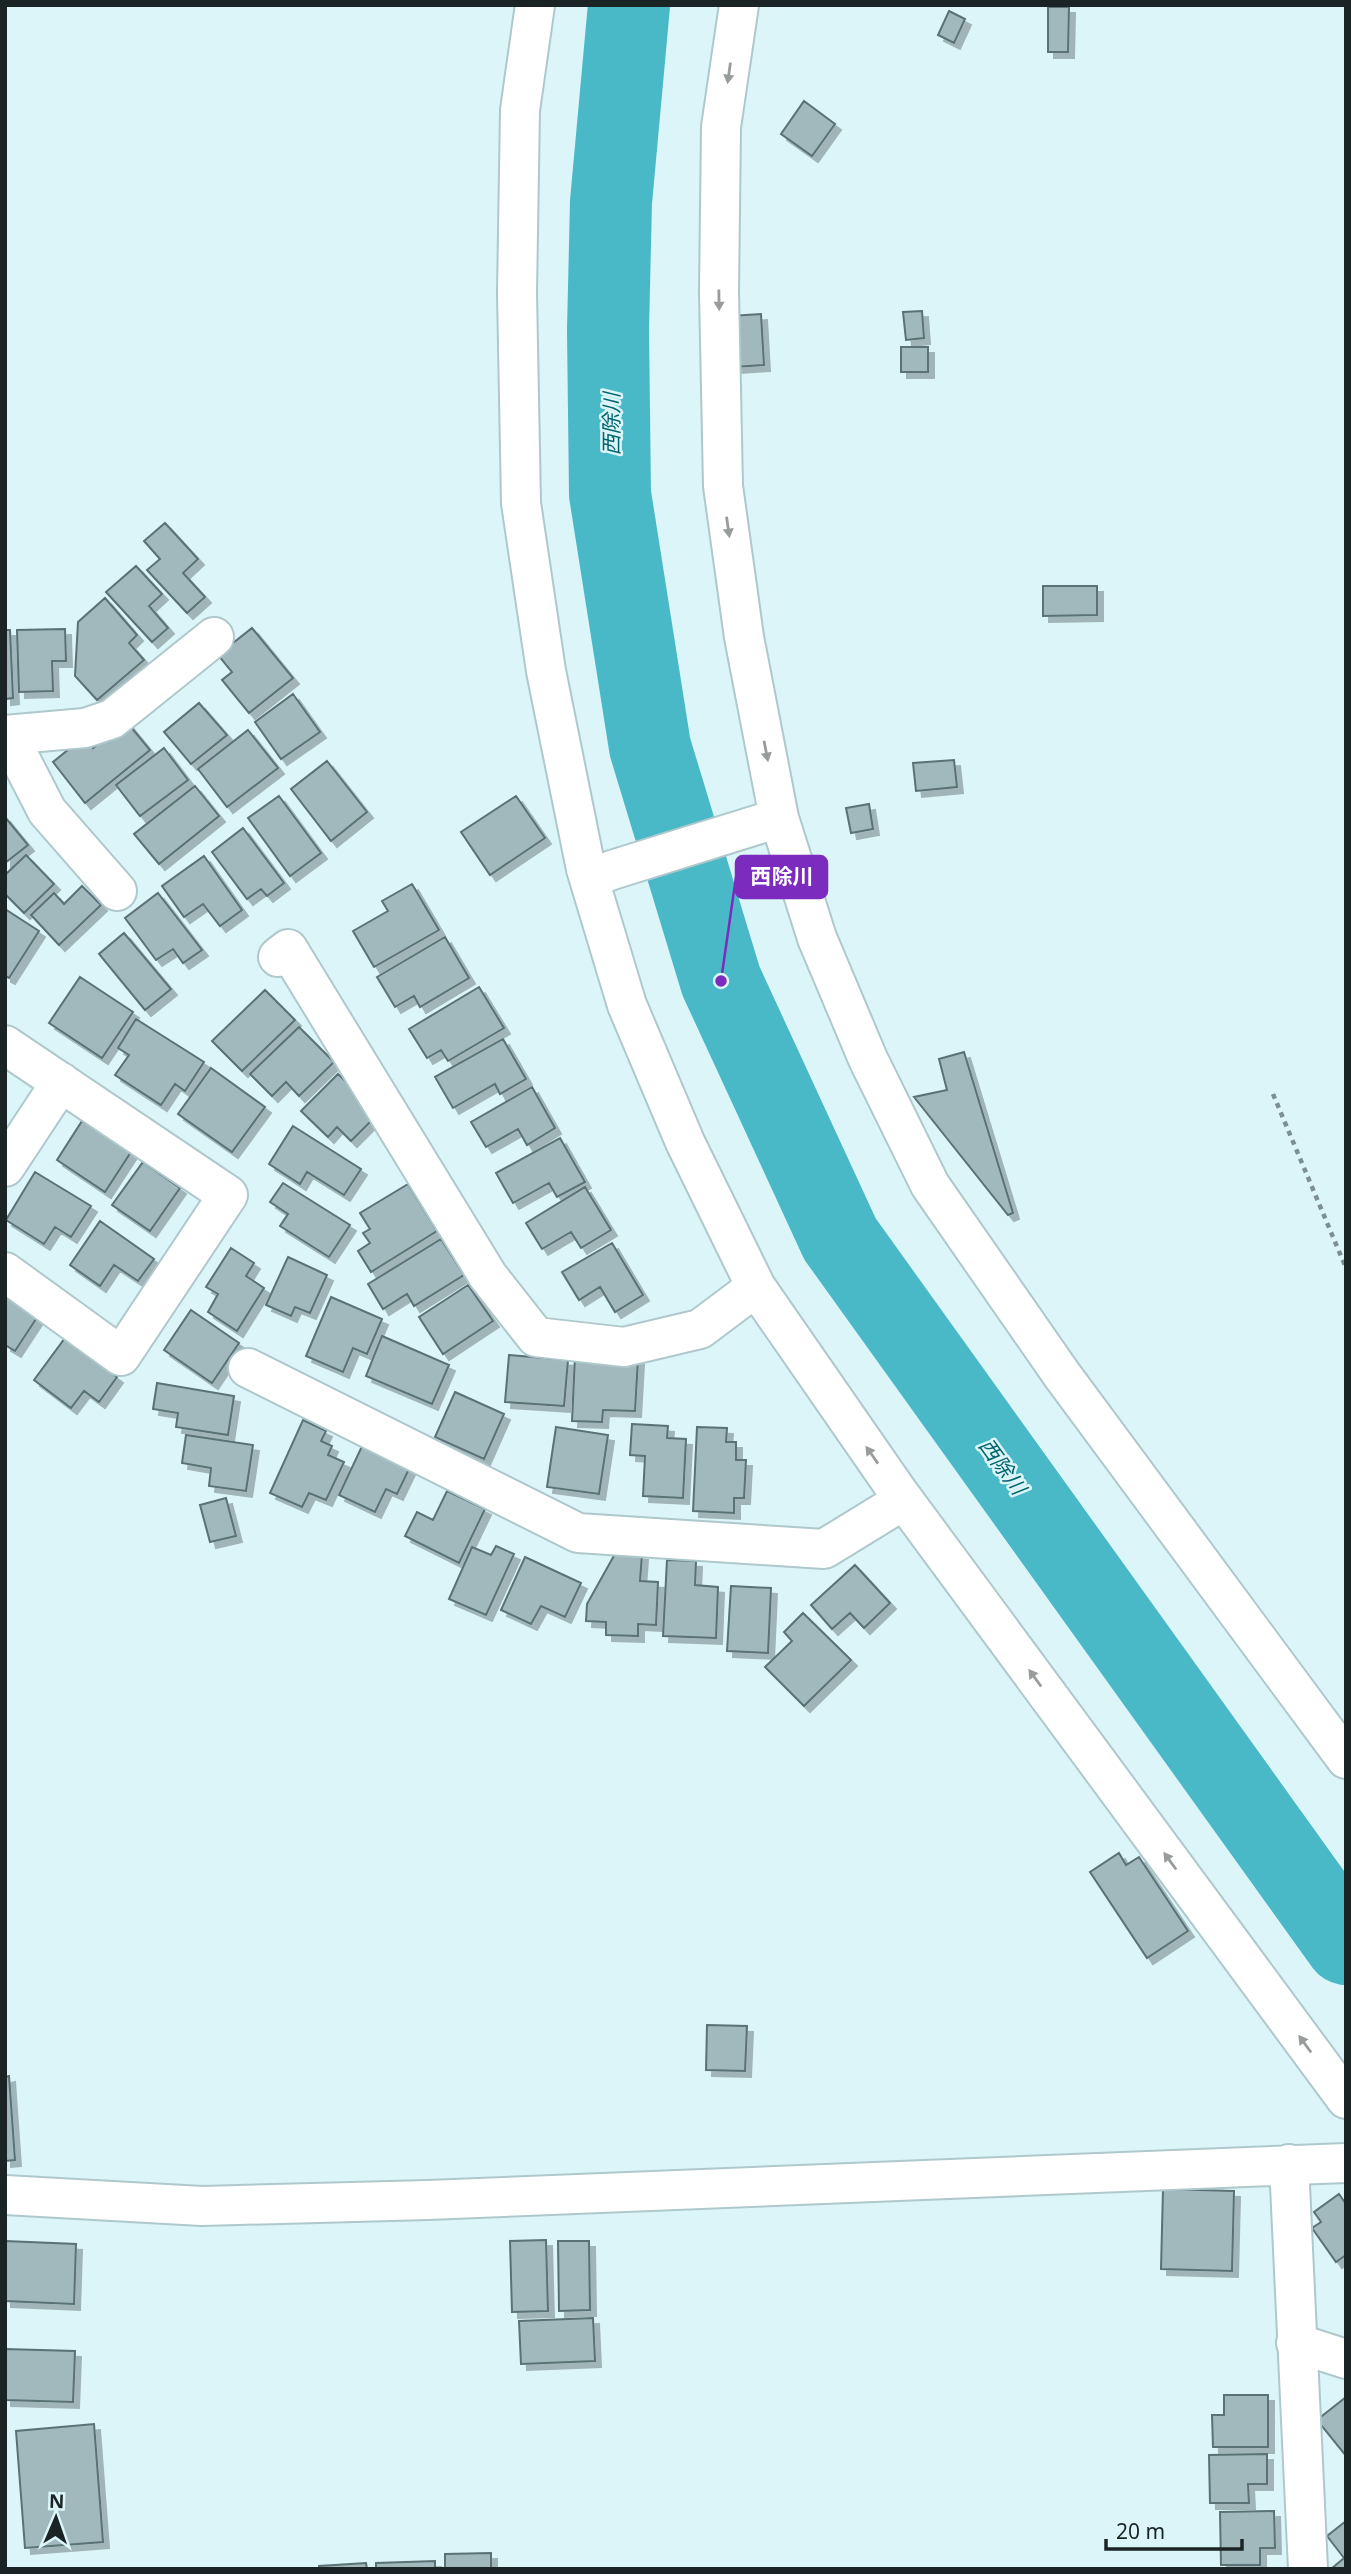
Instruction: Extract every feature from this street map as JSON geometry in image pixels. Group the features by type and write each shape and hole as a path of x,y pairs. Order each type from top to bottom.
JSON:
{"street":[{"path":"535,5 520,110 517,293 521,503 546,671 600,874 627,1005 685,1142 755,1287 904,1500 1346,2099"},
{"path":"739,5 721,127 719,292 723,486 744,637 763,823 817,938 869,1059 930,1185 1062,1375 1346,1759"},
{"path":"117,891 47,811 7,735 85,728 112,719 214,637"},
{"path":"600,874 763,823"},
{"path":"278,957 288,949 488,1276 536,1336 624,1347 700,1329 755,1287"},
{"path":"5,1045 228,1195 121,1356 5,1272"},
{"path":"5,1167 61,1082"},
{"path":"248,1368 578,1532 824,1549 904,1500"},
{"path":"5,2196 202,2206 441,2200 1346,2163"},
{"path":"1289,2164 1308,2569"},
{"path":"1296,2343 1346,2359"}],"path":[{"path":"1273,1094 1346,1268"}],"building":[{"path":"1048,7 1069,7 1068,52 1048,52"},
{"path":"949,11 965,19 954,43 938,35"},
{"path":"804,101 835,124 812,156 781,134"},
{"path":"922,311 924,338 906,340 903,312"},
{"path":"761,314 764,365 734,367 730,316"},
{"path":"901,347 928,347 928,372 901,372"},
{"path":"165,523 198,559 183,573 205,597 187,613 147,570 160,559 144,541"},
{"path":"136,566 162,594 149,606 168,628 152,642 106,592"},
{"path":"1043,586 1097,586 1097,615 1043,616"},
{"path":"105,598 137,635 129,643 144,660 97,700 75,676 78,622"},
{"path":"252,628 293,678 249,713 222,680 232,672 218,655"},
{"path":"65,629 66,661 52,661 53,691 19,692 17,630"},
{"path":"5,630 10,630 13,698 5,699"},
{"path":"293,694 320,732 281,759 255,722"},
{"path":"199,703 227,735 191,764 164,732"},
{"path":"126,721 150,750 85,803 53,762 84,737 93,748"},
{"path":"248,730 278,768 227,807 198,769"},
{"path":"164,748 188,780 140,816 116,785"},
{"path":"954,760 957,787 916,791 913,763"},
{"path":"327,761 367,812 331,841 291,789"},
{"path":"195,786 219,816 159,864 134,834"},
{"path":"279,796 321,853 290,876 248,818"},
{"path":"516,796 545,838 490,875 461,832"},
{"path":"869,804 873,829 851,833 846,808"},
{"path":"5,817 28,845 5,863"},
{"path":"243,828 284,883 267,896 261,889 247,899 212,852"},
{"path":"26,855 54,884 24,913 5,894 5,875"},
{"path":"204,856 242,910 220,926 203,904 184,917 162,886"},
{"path":"412,884 439,930 374,967 353,931 388,911 382,901"},
{"path":"82,886 101,905 59,945 31,915 54,893 64,904"},
{"path":"158,893 202,950 183,963 173,949 156,960 125,918"},
{"path":"5,909 39,931 9,978 5,976"},
{"path":"124,933 171,989 145,1010 99,954"},
{"path":"445,937 469,978 420,1007 414,996 395,1007 377,977"},
{"path":"80,977 133,1012 102,1058 49,1023"},
{"path":"479,987 504,1028 448,1061 441,1050 427,1058 409,1029"},
{"path":"265,990 295,1020 242,1071 212,1041"},
{"path":"136,1019 204,1062 185,1091 175,1084 161,1105 115,1075 129,1055 118,1048"},
{"path":"299,1027 334,1062 299,1096 286,1082 272,1096 250,1074"},
{"path":"503,1039 526,1079 500,1094 495,1084 453,1108 435,1077"},
{"path":"964,1052 1013,1213 1008,1215 914,1097 947,1090 939,1059"},
{"path":"211,1068 265,1107 232,1152 178,1114"},
{"path":"338,1074 379,1113 351,1141 337,1127 328,1137 301,1111"},
{"path":"532,1087 555,1128 527,1145 518,1129 486,1147 471,1122"},
{"path":"82,1121 131,1152 105,1192 57,1160"},
{"path":"293,1126 361,1169 344,1195 307,1172 300,1184 269,1164"},
{"path":"560,1138 585,1182 557,1197 549,1183 513,1203 496,1173"},
{"path":"143,1162 180,1188 150,1231 112,1205"},
{"path":"35,1172 91,1206 71,1237 55,1227 44,1244 6,1220"},
{"path":"283,1183 350,1225 329,1257 280,1226 288,1214 270,1202"},
{"path":"408,1184 437,1231 371,1272 358,1251 370,1243 363,1233 370,1229 360,1213"},
{"path":"585,1187 611,1230 581,1248 571,1232 542,1249 526,1223"},
{"path":"100,1221 154,1259 138,1281 114,1265 100,1286 70,1265"},
{"path":"441,1239 464,1275 414,1306 407,1294 383,1309 368,1284"},
{"path":"612,1243 643,1295 615,1312 600,1287 579,1300 562,1272"},
{"path":"231,1248 254,1263 246,1276 264,1288 237,1331 208,1312 218,1294 206,1287"},
{"path":"288,1257 327,1275 310,1313 295,1307 291,1316 266,1305"},
{"path":"468,1285 493,1321 443,1354 419,1317"},
{"path":"5,1294 38,1316 15,1351 5,1345"},
{"path":"331,1297 382,1319 367,1354 353,1348 343,1372 306,1356"},
{"path":"191,1310 239,1343 212,1383 164,1350"},
{"path":"382,1336 449,1365 432,1404 366,1376"},
{"path":"65,1338 117,1377 99,1402 84,1391 71,1408 34,1380"},
{"path":"509,1355 568,1360 564,1406 505,1402"},
{"path":"575,1356 638,1359 635,1411 603,1410 602,1422 572,1421"},
{"path":"157,1383 234,1396 228,1435 176,1427 178,1413 153,1409"},
{"path":"455,1392 504,1414 484,1459 435,1437"},
{"path":"303,1420 326,1431 321,1441 332,1446 328,1455 344,1462 326,1500 309,1493 302,1507 270,1493"},
{"path":"632,1424 668,1426 667,1438 686,1439 683,1498 643,1496 645,1456 630,1455"},
{"path":"556,1427 608,1435 599,1494 547,1487"},
{"path":"697,1427 727,1428 726,1442 736,1442 736,1460 746,1460 744,1498 734,1498 734,1513 693,1511"},
{"path":"186,1435 253,1445 246,1491 209,1486 211,1468 182,1463"},
{"path":"363,1444 410,1467 397,1494 386,1489 375,1512 339,1495"},
{"path":"447,1491 485,1509 459,1563 405,1536 417,1512 433,1520"},
{"path":"226,1498 236,1536 210,1542 200,1505"},
{"path":"496,1546 514,1554 486,1615 449,1599 472,1547 491,1555"},
{"path":"616,1552 642,1554 640,1581 658,1582 656,1625 638,1624 638,1636 606,1635 606,1622 586,1621 587,1604"},
{"path":"525,1557 581,1583 565,1617 541,1606 531,1624 501,1610"},
{"path":"667,1560 696,1561 695,1585 718,1587 716,1638 663,1636"},
{"path":"855,1565 890,1603 864,1628 850,1613 832,1629 811,1605"},
{"path":"731,1586 771,1588 768,1653 727,1651"},
{"path":"803,1613 851,1660 804,1706 765,1667 792,1641 784,1632"},
{"path":"1119,1853 1126,1865 1139,1857 1188,1931 1147,1958 1090,1872"},
{"path":"707,2025 747,2026 745,2071 706,2070"},
{"path":"9,2076 15,2160 5,2161 5,2077"},
{"path":"1163,2189 1234,2191 1232,2271 1161,2269"},
{"path":"1339,2194 1346,2204 1346,2255 1336,2262 1312,2228 1321,2222 1314,2212"},
{"path":"546,2240 548,2311 512,2312 510,2241"},
{"path":"5,2241 76,2244 74,2304 5,2301"},
{"path":"558,2241 589,2241 590,2310 559,2311"},
{"path":"593,2318 595,2361 521,2364 519,2321"},
{"path":"5,2349 75,2351 73,2402 5,2400"},
{"path":"1224,2395 1268,2395 1268,2447 1213,2447 1212,2415 1224,2415"},
{"path":"1346,2397 1346,2456 1317,2420"},
{"path":"94,2424 103,2542 25,2548 16,2431"},
{"path":"1267,2454 1267,2484 1248,2484 1249,2503 1210,2503 1209,2455"},
{"path":"1274,2511 1275,2548 1260,2548 1260,2565 1221,2565 1220,2512"},
{"path":"1346,2521 1346,2569 1331,2569 1344,2558 1327,2536"},
{"path":"491,2553 491,2569 445,2569 445,2554"},
{"path":"435,2561 435,2569 376,2569 376,2563"},
{"path":"366,2563 367,2569 319,2569 319,2566"}],"waterway":[{"name":"西除川","path":"629,5 611,202 608,330 610,494 650,747 721,981 840,1239 1346,1944"}],"place":[{"name":"西除川","path":"721,981"}]}
